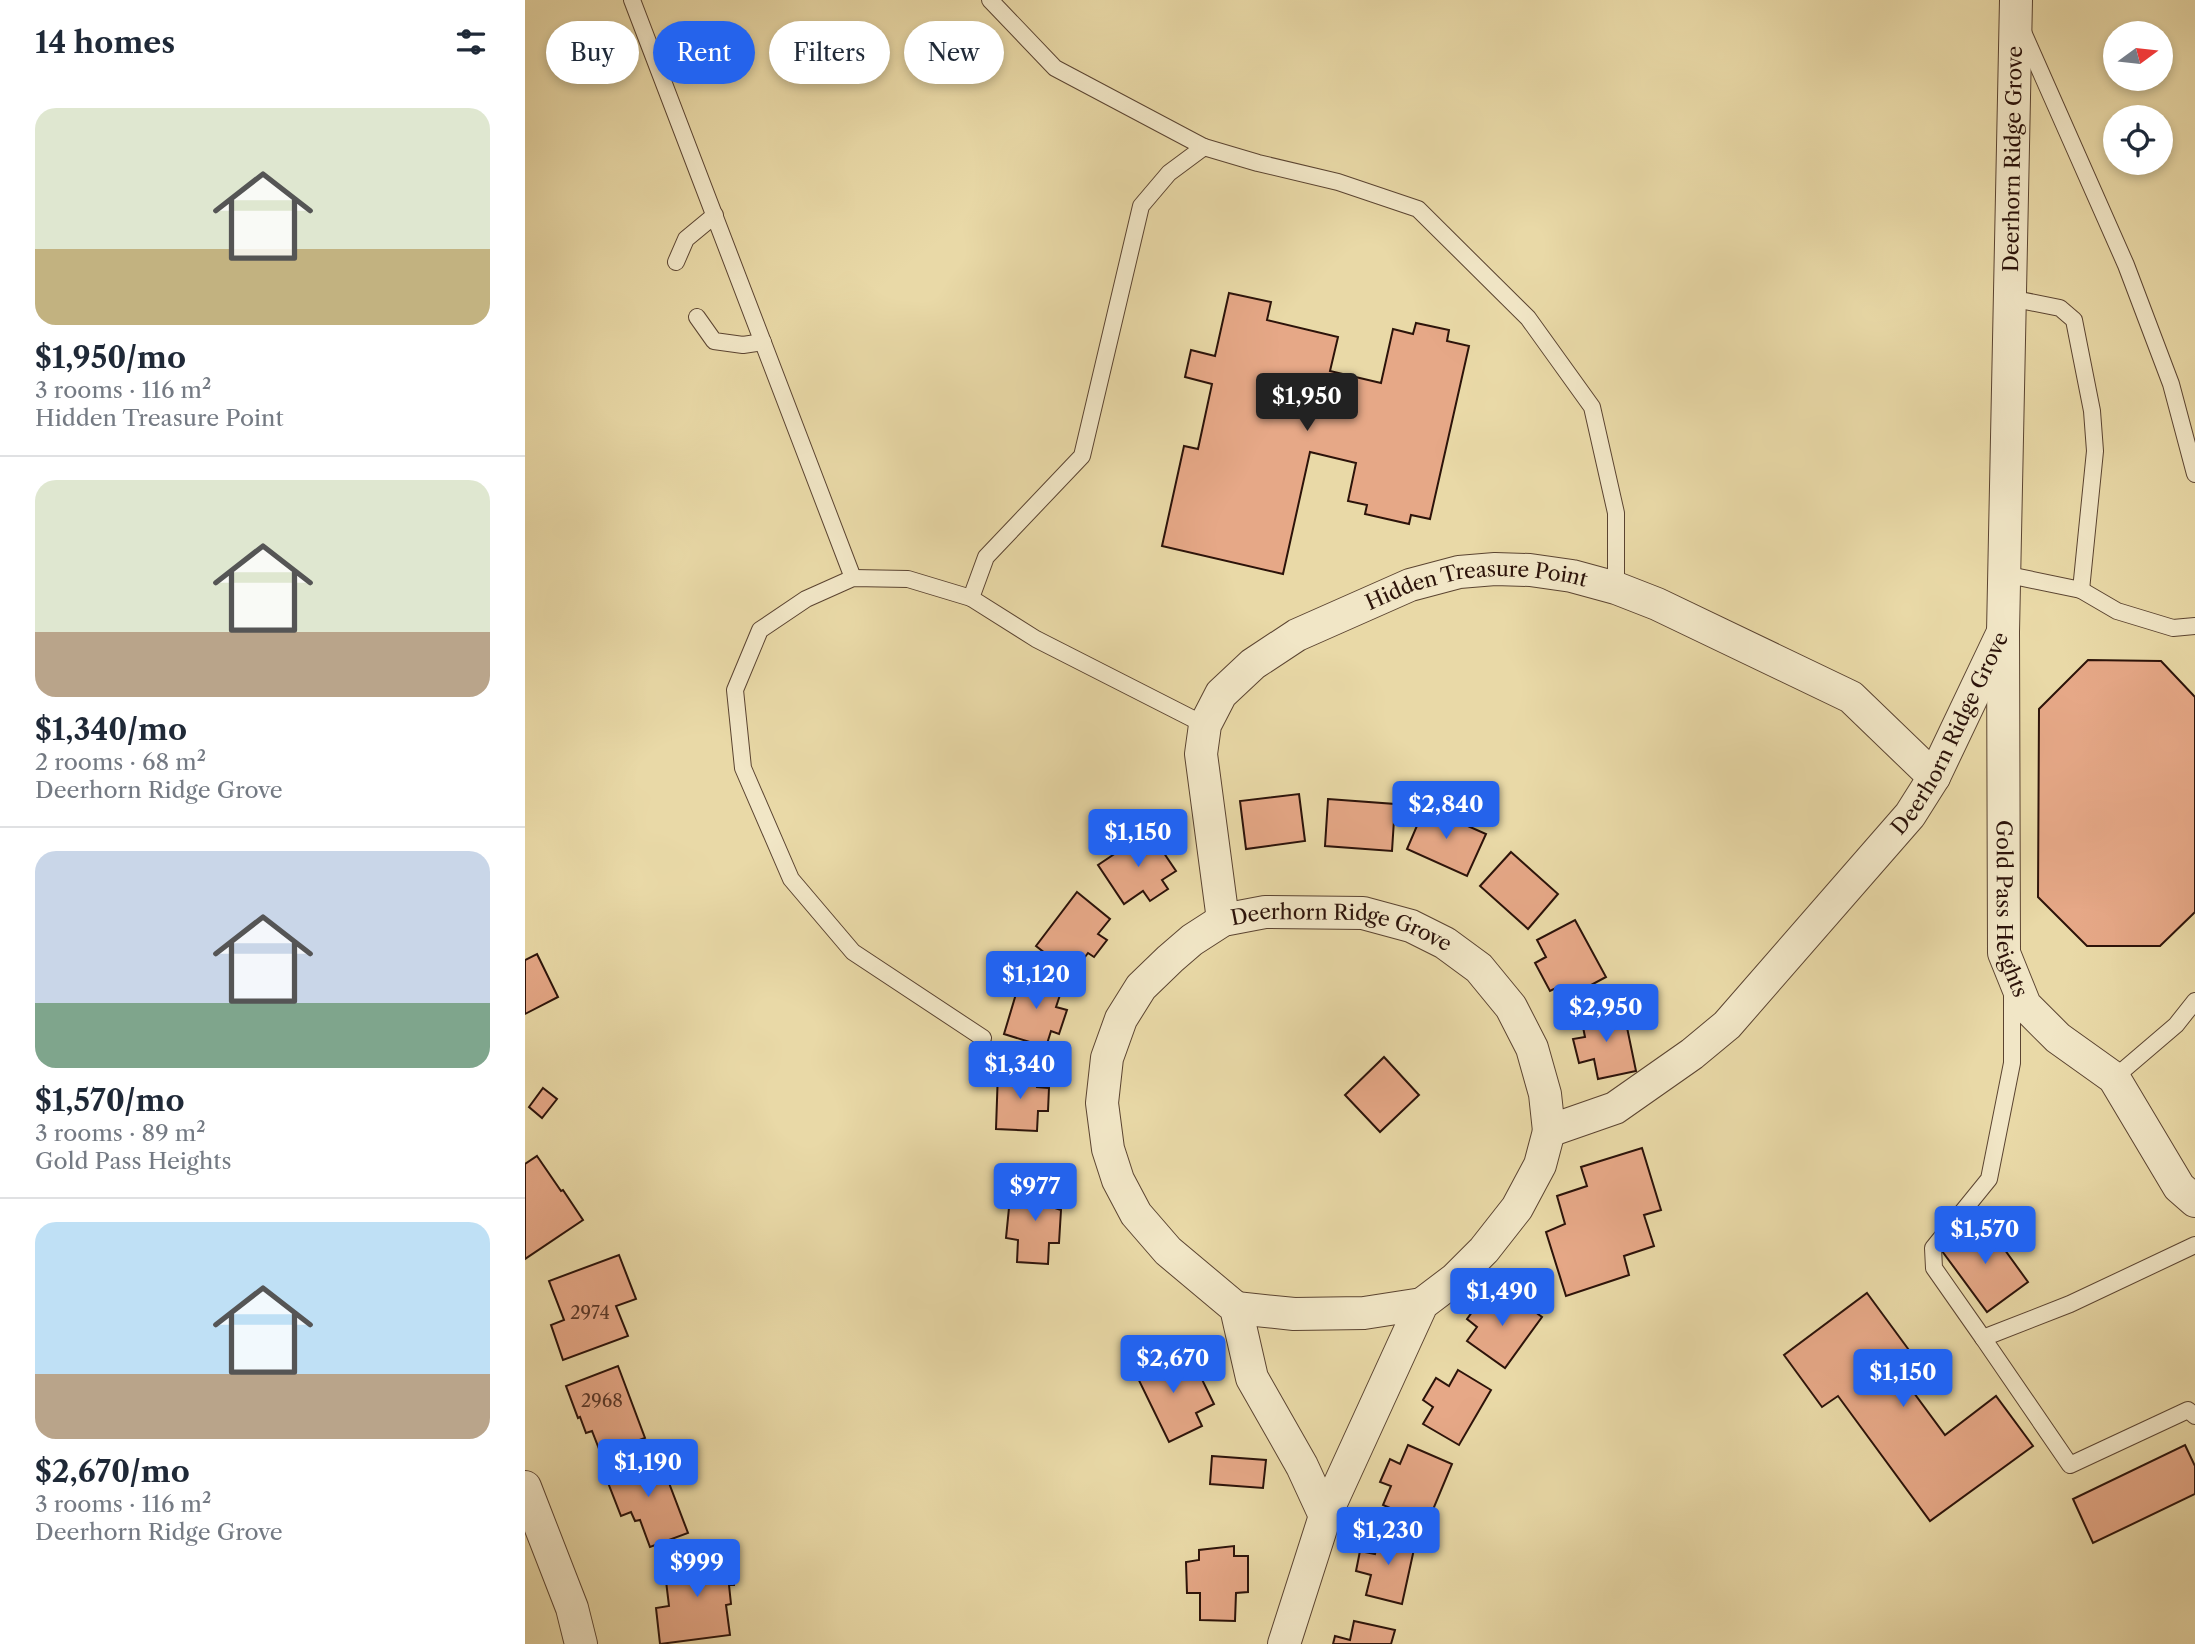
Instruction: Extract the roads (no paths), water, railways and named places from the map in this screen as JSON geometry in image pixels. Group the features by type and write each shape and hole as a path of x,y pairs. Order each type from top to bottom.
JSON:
{"street":[{"name":"Deerhorn Ridge Grove","path":"1549,1131 1615,1108 1692,1054 1727,1025 1910,815 1934,777 2003,632 2016,8"},
{"name":"Hidden Treasure Point","path":"1223,920 1201,754 1205,725 1221,694 1253,664 1297,635 1410,585 1459,572 1530,570 1572,576 1616,589 1696,622 1851,698 1934,777"},
{"name":"Gold Pass Heights","path":"2003,632 2004,953 2025,1005 2058,1038 2114,1078 2179,1187 2195,1201"},
{"name":"Deerhorn Ridge Grove","path":"1236,1308 1168,1251 1136,1214 1118,1181 1108,1149 1102,1103 1107,1058 1121,1019 1141,987 1192,940 1223,920 1265,912 1363,913 1411,926 1445,943 1479,968 1511,1007 1532,1048 1545,1094 1549,1131 1540,1165 1517,1208 1484,1250 1455,1279 1422,1304 1325,1516 1284,1644"},
{"path":"1325,1516 1303,1466 1252,1378 1236,1308 1294,1314 1364,1313 1422,1304"},
{"path":"525,1487 572,1608 581,1644"}],"lane":[{"path":"632,0 853,578"},
{"path":"990,0 1055,68 1204,147 1338,182 1418,209 1528,318 1592,407 1616,513 1616,589"},
{"path":"2016,8 2126,265 2171,384 2195,474"},
{"path":"971,598 986,557 1081,456 1141,206 1169,173 1204,147"},
{"path":"676,262 686,239 715,215"},
{"path":"2010,298 2060,308 2074,320 2092,411 2095,451 2081,590"},
{"path":"697,317 715,341 743,345 763,342"},
{"path":"2004,574 2081,590 2117,611 2173,628 2195,626"},
{"path":"983,1038 853,952 791,879 743,768 736,690 760,630 806,599 853,578 908,579 971,598 1036,639 1205,725"},
{"path":"2012,970 2012,1063 1989,1179 1933,1248 1934,1268 2070,1465 2188,1410 2195,1416"},
{"path":"2114,1078 2176,1025 2195,1001"},
{"path":"1983,1338 2070,1304 2195,1245"}]}
